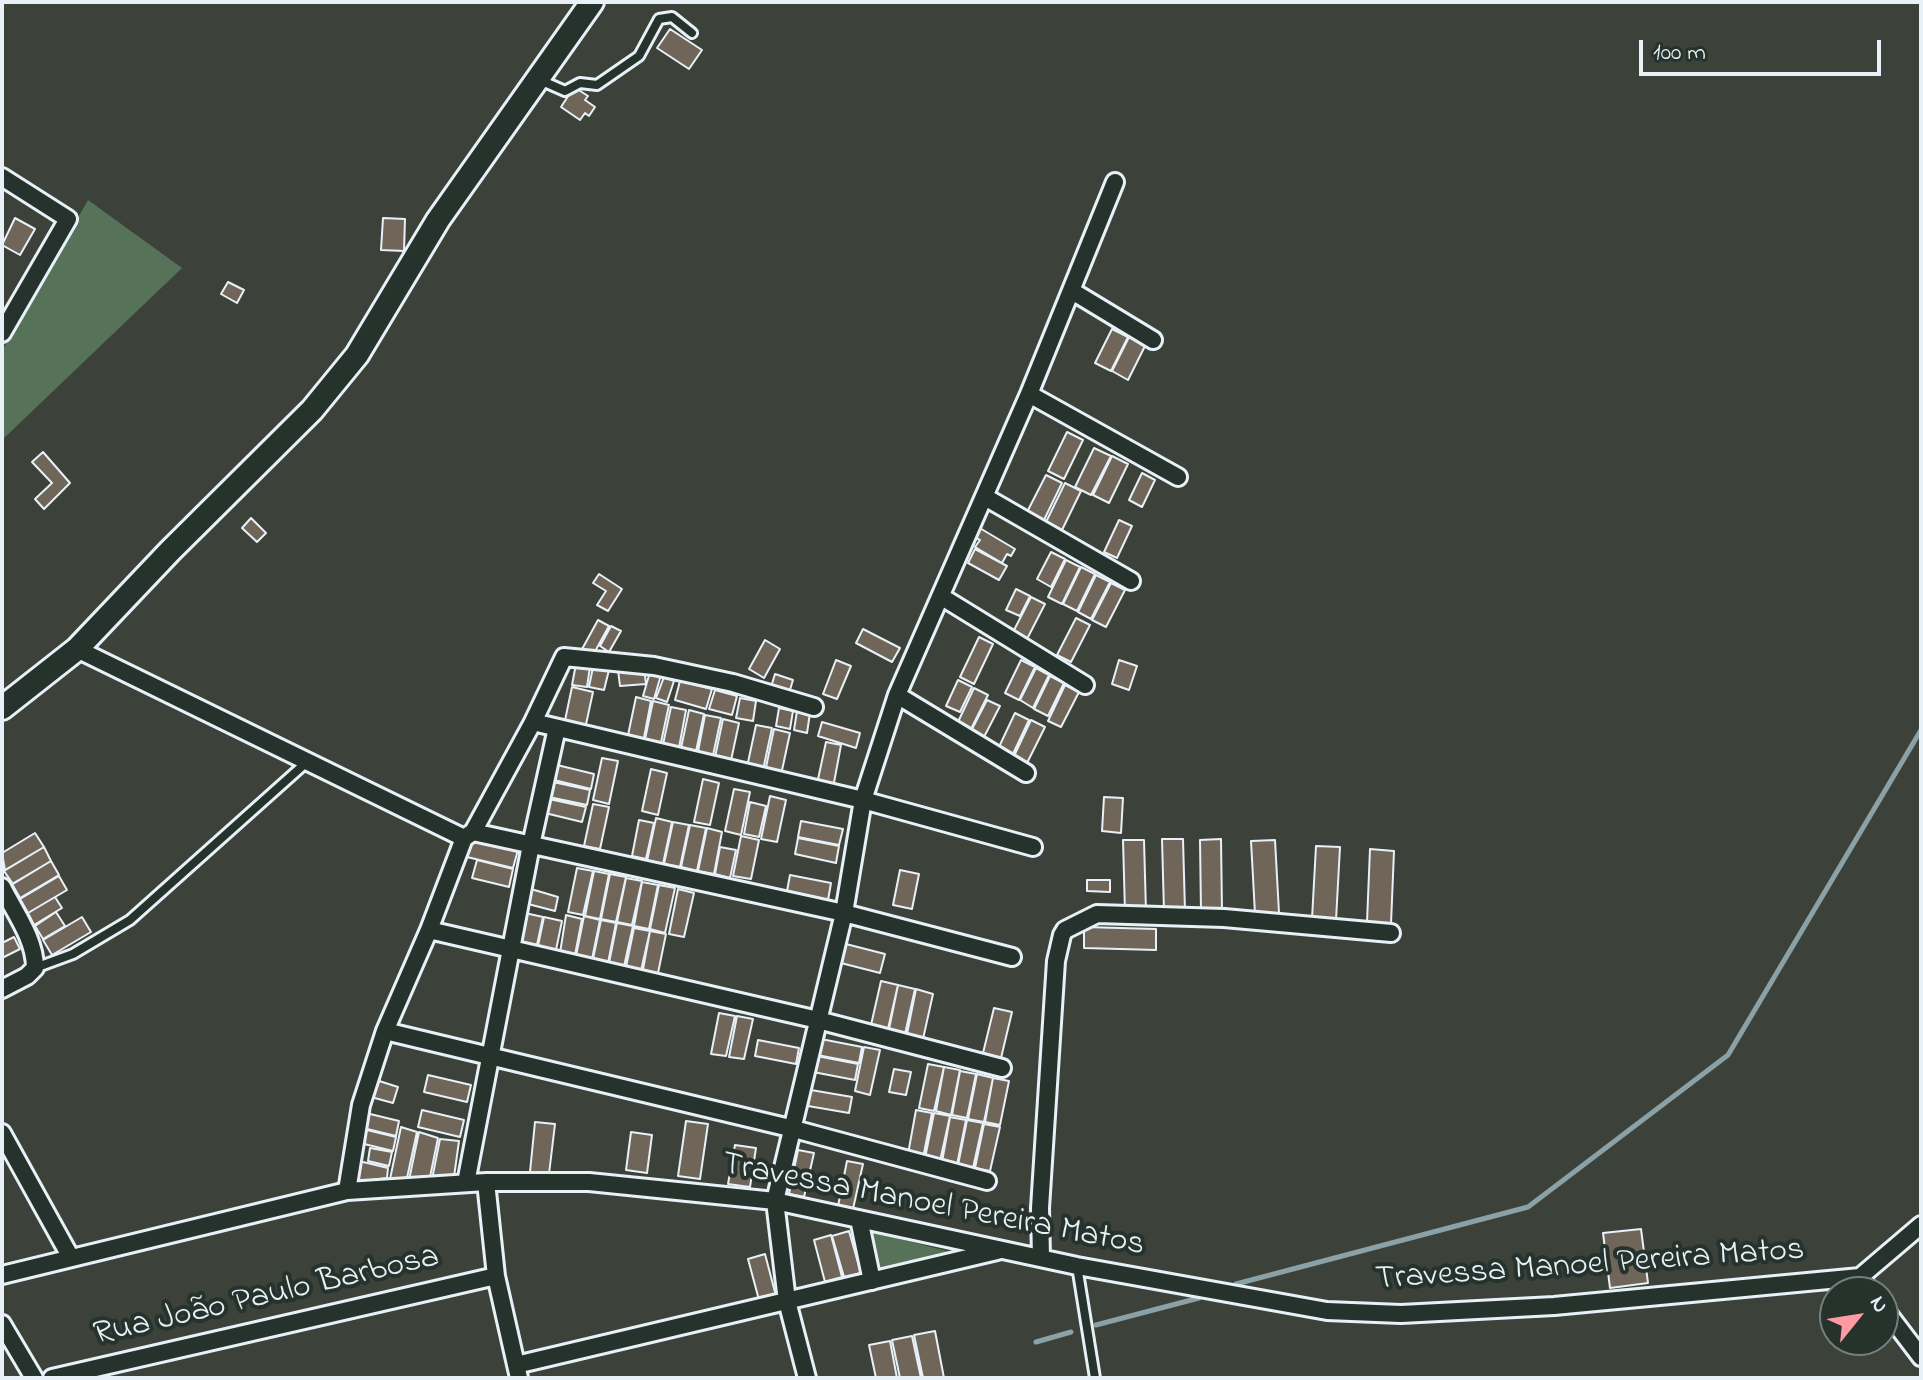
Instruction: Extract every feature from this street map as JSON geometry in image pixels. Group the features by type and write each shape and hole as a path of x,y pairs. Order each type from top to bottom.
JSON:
{"street":[{"path":"2,708 77,649 312,410 357,355 438,220 592,2"},
{"path":"2,177 68,219 2,333"},
{"path":"807,1378 787,1301 775,1201 844,913 863,800 897,695 1029,394 1115,182"},
{"path":"1072,291 1153,340"},
{"path":"1029,394 1178,477"},
{"path":"985,497 1131,581"},
{"path":"942,597 1085,685"},
{"path":"77,649 469,835 531,845 844,913 1012,957"},
{"path":"347,1191 361,1105 385,1031 469,835 533,722 564,657 654,666 733,683 814,707"},
{"path":"897,695 1026,773"},
{"path":"533,722 863,800 1033,847"},
{"path":"466,1183 531,845 557,728"},
{"path":"2,887 30,940 35,968 27,976 2,989"},
{"path":"1041,1258 1040,1208 1055,976 1065,930 1097,914 1224,918 1391,933"},
{"path":"429,930 818,1020 1002,1068"},
{"path":"385,1031 794,1129 987,1181"},
{"path":"2,1133 70,1256"},
{"path":"486,1182 496,1276 517,1372 787,1301 1004,1250"},
{"name":"Travessa Manoel Pereira Matos","path":"2,1275 347,1191 486,1182 589,1182 775,1201 1077,1266 1327,1311 1401,1314 1554,1306 1819,1281"},
{"path":"859,1219 872,1281"},
{"path":"1861,1276 1921,1225"},
{"name":"Rua João Paulo Barbosa","path":"52,1378 496,1276"},
{"path":"2,1324 34,1378"},
{"path":"1899,1328 1921,1357"}],"lane":[{"path":"536,78 565,91 580,83 597,85 639,56 659,19 672,17 692,33"},
{"path":"35,968 73,954 130,920 308,760"},
{"path":"1077,1266 1095,1378"}],"green space":[{"path":"88,200 182,268 2,440 2,351"},
{"path":"872,1232 951,1252 880,1270"}],"building":[{"path":"670,29 702,50 689,69 657,48"},
{"path":"574,87 588,96 585,100 595,107 589,116 585,113 580,120 561,107"},
{"path":"15,218 35,229 20,255 2,245"},
{"path":"383,218 405,219 404,251 381,250"},
{"path":"228,282 244,290 237,303 221,294"},
{"path":"1112,329 1128,337 1111,371 1095,363"},
{"path":"1129,337 1145,346 1128,380 1112,371"},
{"path":"1067,432 1083,440 1064,479 1048,471"},
{"path":"1094,448 1111,456 1091,495 1075,487"},
{"path":"43,452 70,483 44,509 35,499 52,483 32,462"},
{"path":"1112,456 1128,464 1109,503 1093,495"},
{"path":"1142,473 1155,480 1142,507 1129,500"},
{"path":"1046,475 1062,483 1043,522 1026,514"},
{"path":"1065,483 1081,491 1062,530 1046,522"},
{"path":"251,518 266,533 257,542 242,528"},
{"path":"1119,520 1132,526 1117,558 1104,552"},
{"path":"978,527 1015,549 1011,556 1007,554 1002,563 975,547 980,540 972,536"},
{"path":"975,549 1007,566 999,580 968,563"},
{"path":"1051,552 1065,559 1051,587 1037,579"},
{"path":"1066,560 1080,567 1062,604 1048,597"},
{"path":"1081,567 1095,574 1077,611 1063,604"},
{"path":"599,574 622,589 608,611 597,605 606,591 593,583"},
{"path":"1096,575 1110,582 1091,619 1078,612"},
{"path":"1111,583 1125,590 1106,627 1092,620"},
{"path":"1016,589 1030,596 1020,616 1006,610"},
{"path":"1031,597 1045,604 1026,641 1012,634"},
{"path":"1076,618 1090,625 1071,662 1057,655"},
{"path":"598,620 609,626 592,657 581,651"},
{"path":"611,626 621,631 609,652 600,646"},
{"path":"863,629 900,648 892,662 856,643"},
{"path":"979,637 993,644 974,684 960,677"},
{"path":"765,640 780,649 764,678 749,669"},
{"path":"836,660 851,666 837,699 823,694"},
{"path":"1021,660 1035,667 1019,700 1005,693"},
{"path":"1119,660 1137,666 1129,690 1112,684"},
{"path":"576,664 590,667 587,687 572,685"},
{"path":"593,667 609,670 604,690 589,687"},
{"path":"644,667 646,684 620,686 618,670"},
{"path":"1036,668 1049,675 1033,708 1020,700"},
{"path":"650,672 661,675 654,699 643,696"},
{"path":"775,674 793,680 789,693 771,687"},
{"path":"1050,676 1064,683 1048,716 1034,709"},
{"path":"664,677 674,681 667,702 656,698"},
{"path":"958,680 972,687 960,712 946,706"},
{"path":"680,681 712,689 706,709 675,700"},
{"path":"1065,685 1079,692 1061,727 1048,721"},
{"path":"572,687 593,692 585,729 564,725"},
{"path":"974,688 988,695 970,731 957,724"},
{"path":"715,690 737,696 732,715 709,709"},
{"path":"636,697 651,701 643,743 627,740"},
{"path":"740,698 756,701 753,721 736,718"},
{"path":"987,700 1000,706 984,737 971,731"},
{"path":"653,701 669,705 660,747 644,744"},
{"path":"671,707 686,710 678,753 662,749"},
{"path":"779,708 793,711 790,729 776,726"},
{"path":"689,710 704,714 695,756 680,753"},
{"path":"797,711 810,713 807,733 794,730"},
{"path":"1015,713 1029,720 1012,756 998,749"},
{"path":"705,715 721,718 712,760 697,757"},
{"path":"723,719 739,723 730,765 714,762"},
{"path":"1031,720 1045,727 1027,763 1014,756"},
{"path":"822,722 860,733 856,748 818,736"},
{"path":"756,725 772,728 763,770 747,767"},
{"path":"774,729 790,733 781,775 765,772"},
{"path":"826,742 841,745 833,788 817,784"},
{"path":"602,758 618,761 609,804 593,800"},
{"path":"557,765 594,774 591,789 554,780"},
{"path":"651,769 667,773 658,815 642,811"},
{"path":"703,779 719,783 710,825 694,822"},
{"path":"553,782 590,790 587,805 549,797"},
{"path":"734,789 750,792 741,835 725,831"},
{"path":"770,796 786,800 777,842 761,839"},
{"path":"1104,797 1123,798 1121,833 1102,831"},
{"path":"549,799 586,807 582,822 545,813"},
{"path":"750,802 766,806 759,837 744,834"},
{"path":"593,804 609,807 600,849 584,846"},
{"path":"656,818 672,822 663,864 647,861"},
{"path":"639,820 654,823 646,859 632,856"},
{"path":"801,821 843,829 839,845 798,837"},
{"path":"673,822 689,825 680,867 664,864"},
{"path":"690,825 706,828 697,871 681,867"},
{"path":"707,828 722,832 714,874 698,871"},
{"path":"35,833 44,847 5,870 2,853"},
{"path":"741,836 759,840 751,879 733,876"},
{"path":"798,838 839,846 836,863 795,854"},
{"path":"472,839 518,850 513,868 467,857"},
{"path":"1162,839 1183,839 1185,911 1164,912"},
{"path":"1221,839 1222,911 1201,912 1200,840"},
{"path":"1123,840 1144,840 1146,912 1125,912"},
{"path":"1275,840 1279,913 1255,914 1251,841"},
{"path":"1316,846 1340,847 1336,920 1312,919"},
{"path":"44,847 51,861 13,884 4,871"},
{"path":"720,847 736,850 730,878 715,874"},
{"path":"1370,849 1394,851 1391,924 1367,922"},
{"path":"477,860 513,869 509,887 472,878"},
{"path":"51,861 59,875 20,898 12,884"},
{"path":"577,868 593,871 583,915 568,912"},
{"path":"900,870 919,874 912,909 893,905"},
{"path":"594,871 609,874 600,919 585,916"},
{"path":"610,874 626,877 616,922 601,919"},
{"path":"790,875 831,883 828,900 787,891"},
{"path":"59,876 67,890 28,913 20,899"},
{"path":"626,878 642,881 632,925 617,922"},
{"path":"1087,880 1110,880 1110,892 1087,891"},
{"path":"642,882 658,885 649,929 634,926"},
{"path":"659,885 675,888 665,933 650,929"},
{"path":"531,889 558,897 555,911 528,904"},
{"path":"678,889 694,893 684,937 669,934"},
{"path":"55,897 62,908 34,925 28,913"},
{"path":"56,912 65,926 43,939 35,926"},
{"path":"525,913 543,917 537,945 519,941"},
{"path":"566,915 582,919 575,955 560,953"},
{"path":"584,916 600,920 591,964 575,961"},
{"path":"82,917 91,932 52,955 43,940"},
{"path":"544,917 562,921 556,950 538,946"},
{"path":"601,920 616,923 607,968 592,964"},
{"path":"617,923 633,926 623,971 608,968"},
{"path":"1084,927 1156,929 1156,950 1084,948"},
{"path":"634,928 650,931 640,975 625,972"},
{"path":"650,931 666,934 657,978 642,975"},
{"path":"14,937 20,949 2,958 2,943"},
{"path":"842,943 885,954 880,973 837,962"},
{"path":"881,981 898,985 888,1029 871,1025"},
{"path":"898,985 915,989 905,1034 889,1029"},
{"path":"916,989 933,994 923,1039 907,1034"},
{"path":"994,1008 1012,1012 1001,1058 983,1053"},
{"path":"719,1013 735,1016 726,1056 711,1054"},
{"path":"737,1016 753,1019 744,1059 729,1057"},
{"path":"821,1039 862,1047 859,1063 817,1055"},
{"path":"758,1040 799,1048 796,1064 755,1056"},
{"path":"864,1047 880,1050 870,1095 855,1091"},
{"path":"817,1056 858,1064 855,1080 813,1072"},
{"path":"928,1064 944,1067 934,1111 919,1108"},
{"path":"944,1067 960,1070 951,1115 936,1111"},
{"path":"894,1069 911,1072 906,1095 889,1092"},
{"path":"960,1071 976,1074 967,1118 952,1115"},
{"path":"977,1074 993,1078 984,1122 968,1119"},
{"path":"428,1075 471,1085 467,1102 424,1092"},
{"path":"993,1078 1009,1081 1000,1125 985,1122"},
{"path":"376,1080 398,1087 393,1103 371,1097"},
{"path":"811,1090 852,1097 849,1113 808,1106"},
{"path":"422,1110 464,1120 460,1137 418,1127"},
{"path":"916,1110 932,1113 923,1158 908,1154"},
{"path":"366,1113 399,1121 396,1136 363,1128"},
{"path":"934,1113 950,1116 940,1161 925,1158"},
{"path":"950,1117 966,1120 957,1165 942,1162"},
{"path":"967,1120 983,1123 973,1168 958,1165"},
{"path":"686,1121 708,1124 700,1179 678,1176"},
{"path":"535,1122 555,1124 549,1174 530,1172"},
{"path":"984,1124 1000,1127 990,1171 975,1168"},
{"path":"401,1127 417,1132 407,1178 390,1179"},
{"path":"363,1129 396,1137 393,1151 360,1143"},
{"path":"419,1132 438,1138 430,1177 409,1180"},
{"path":"631,1132 652,1135 647,1173 626,1170"},
{"path":"440,1139 459,1141 454,1177 432,1179"},
{"path":"735,1145 756,1148 750,1187 728,1184"},
{"path":"370,1148 392,1152 389,1166 368,1161"},
{"path":"798,1150 814,1153 804,1197 789,1194"},
{"path":"359,1161 388,1168 387,1178 356,1182"},
{"path":"847,1161 863,1164 853,1209 838,1206"},
{"path":"1641,1229 1648,1283 1610,1288 1603,1233"},
{"path":"849,1231 861,1273 844,1277 832,1236"},
{"path":"831,1235 842,1277 825,1282 814,1240"},
{"path":"765,1254 776,1296 759,1300 748,1259"},
{"path":"935,1331 944,1378 923,1378 914,1335"},
{"path":"912,1336 921,1378 900,1378 892,1340"},
{"path":"890,1341 897,1378 876,1378 869,1345"}],"waterway":[{"path":"1236,1284 1528,1207 1728,1055 1921,730"},
{"path":"1096,1325 1199,1298"},
{"path":"1036,1342 1071,1332"}]}
